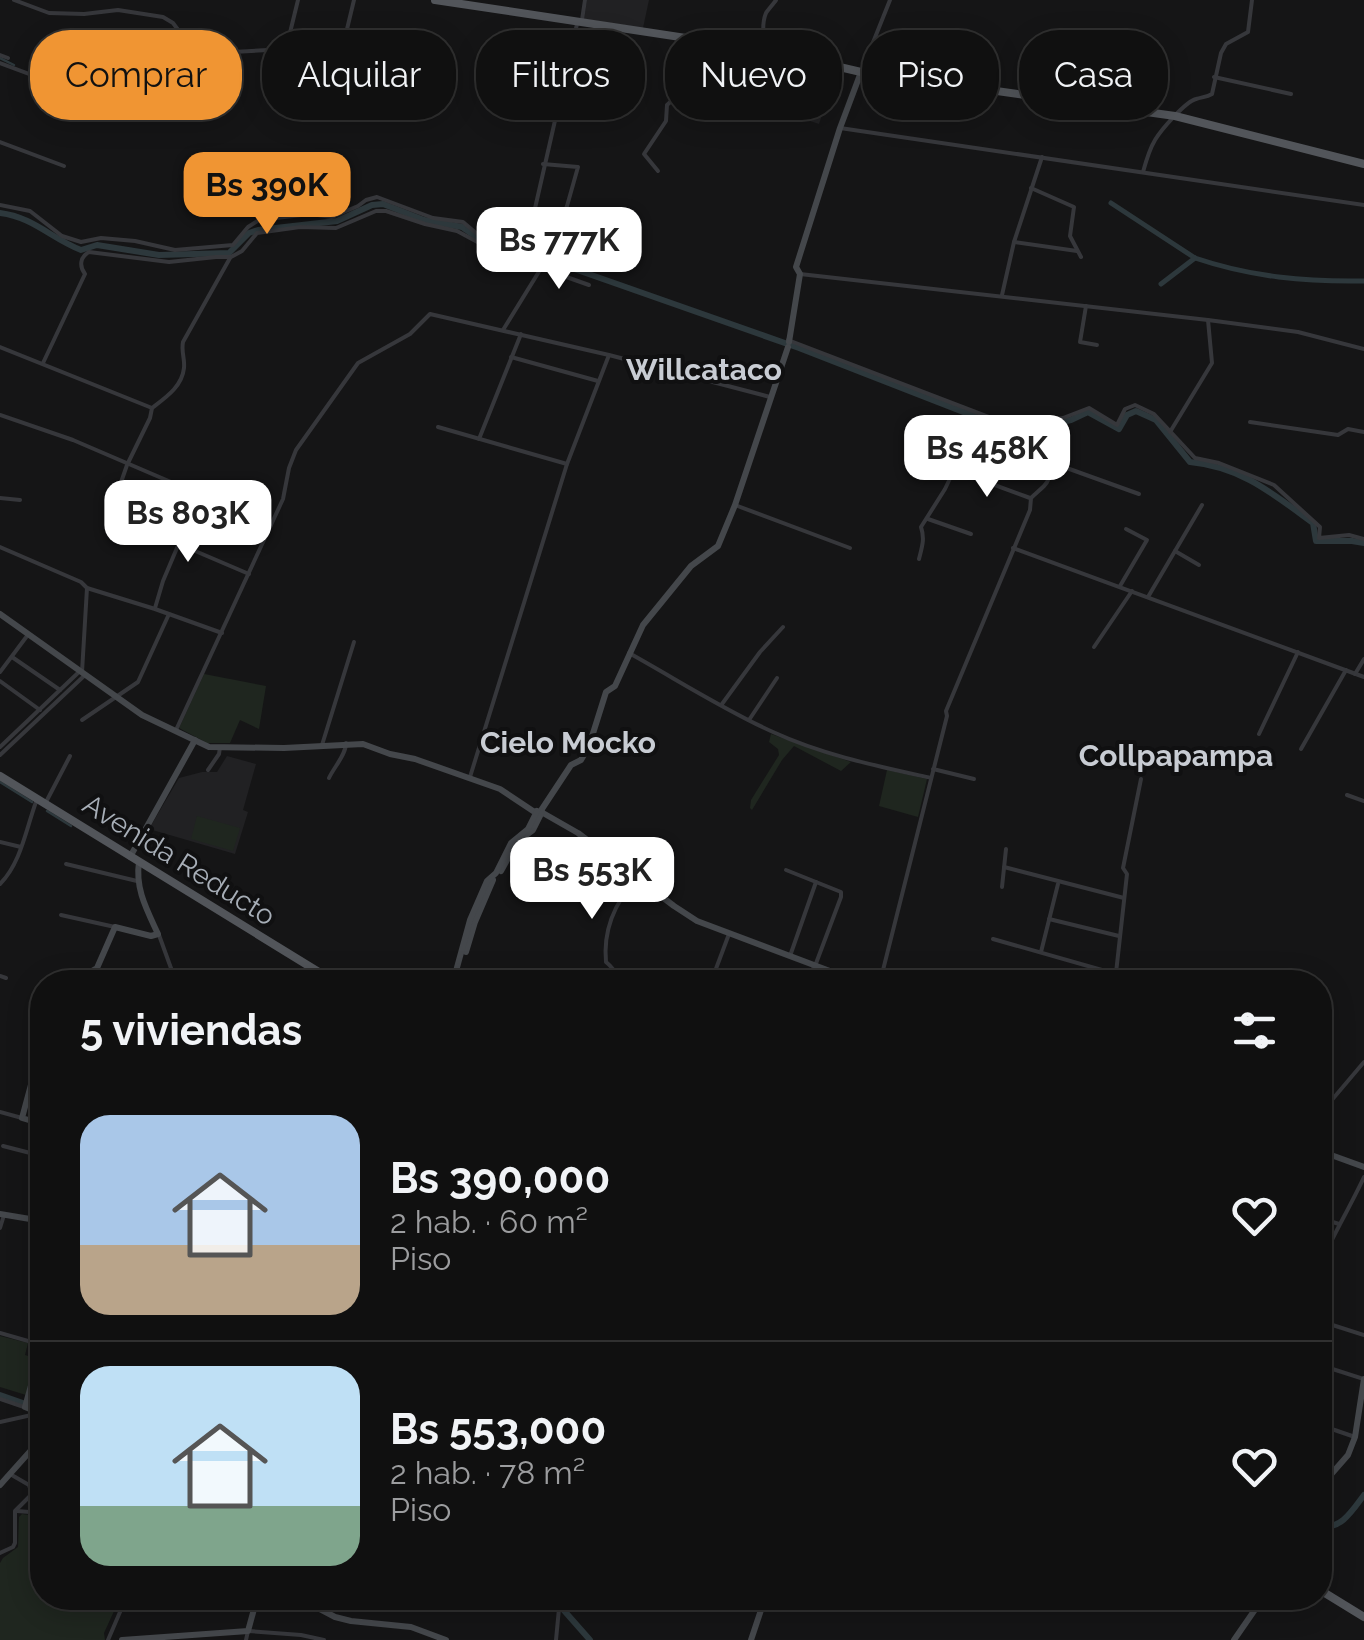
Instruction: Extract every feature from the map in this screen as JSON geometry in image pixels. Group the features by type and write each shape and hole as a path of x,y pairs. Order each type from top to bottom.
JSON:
{"main road":[{"path":"435,0 665,35"},
{"path":"842,68 1175,116 1364,164"},
{"path":"459,970 487,881 572,765 581,760 606,692 615,686 644,625 691,566 718,546 788,343 800,274 796,267 861,72"},
{"path":"0,614 142,715 209,747 363,744 415,758 500,789 578,833 698,921 826,970"},
{"path":"94,970 115,927 151,936 158,934 140,895 134,859 195,740"},
{"name":"Avenida Reducto","path":"0,776 315,970"},
{"path":"30,1095 22,1118 30,1120"},
{"path":"1332,1155 1364,1167"},
{"path":"2,1215 30,1219"},
{"path":"1332,1473 1348,1455 1355,1436 1364,1379"},
{"path":"30,1389 26,1403 30,1406"},
{"path":"0,1485 30,1452"},
{"path":"1332,1598 1364,1618"},
{"path":"122,1640 247,1636 254,1610"},
{"path":"322,1610 335,1617 411,1627 446,1640"},
{"path":"751,1640 761,1610"},
{"path":"1234,1640 1255,1610"}],"street":[{"path":"14,0 49,12 84,14 118,10 162,18 173,24 196,54 262,51"},
{"path":"291,30 298,0"},
{"path":"346,30 354,0"},
{"path":"551,248 528,239 585,0"},
{"path":"766,30 766,14 776,0"},
{"path":"861,72 890,0"},
{"path":"1143,172 1155,139 1175,116 1197,98 1210,96 1217,60 1226,44 1248,32 1252,0"},
{"path":"0,56 8,58"},
{"path":"0,63 30,74"},
{"path":"1214,77 1291,94"},
{"path":"658,171 644,154 666,120"},
{"path":"840,128 1364,206"},
{"path":"0,142 64,166"},
{"path":"1002,295 1014,242 1042,157"},
{"path":"503,330 545,263 578,166 543,164"},
{"path":"1014,242 1079,254 1070,230 1074,207 1031,188"},
{"path":"0,205 30,211 52,230 80,242 102,238 175,250 233,245 248,227 260,220 310,214 332,218 377,197 433,218 463,222 476,233 494,239 530,246 537,243"},
{"path":"118,490 152,408 173,392 181,378 182,342 231,258 256,233 300,227 336,228 376,211 386,211 458,231 483,245 519,253 588,285"},
{"path":"43,363 85,274 81,265 89,252 169,262 231,258"},
{"path":"800,274 1208,320 1298,332 1364,349"},
{"path":"1086,306 1080,342 1097,345"},
{"path":"176,730 282,500 296,450 358,363 410,334 430,314 609,354 771,397"},
{"path":"1170,432 1212,363 1208,320"},
{"path":"479,439 522,334"},
{"path":"788,343 1033,434 1050,420 1088,408 1117,424 1125,410 1135,406 1154,414 1195,458 1219,463 1274,485 1315,520 1320,538 1348,535 1364,539"},
{"path":"0,346 152,408"},
{"path":"470,778 567,464 609,354"},
{"path":"512,358 598,381"},
{"path":"0,415 73,440 271,524"},
{"path":"1250,422 1338,434 1348,429 1364,432"},
{"path":"438,427 567,464"},
{"path":"883,970 946,711 1030,510 1031,498 1050,478 1046,442"},
{"path":"1050,462 1139,494"},
{"path":"918,558 924,544 921,526 954,470 1031,498"},
{"path":"155,608 199,496"},
{"path":"0,498 20,500"},
{"path":"735,505 850,548"},
{"path":"1148,596 1202,505"},
{"path":"928,519 971,534"},
{"path":"140,527 249,574"},
{"path":"1120,586 1147,540 1126,528"},
{"path":"0,548 87,588 222,633"},
{"path":"1013,548 1364,677"},
{"path":"1175,551 1199,566"},
{"path":"0,755 82,673 87,588"},
{"path":"1094,648 1132,591"},
{"path":"82,720 138,682 169,614"},
{"path":"722,704 782,627"},
{"path":"0,672 29,634"},
{"path":"322,745 354,642"},
{"path":"1259,734 1298,652"},
{"path":"629,653 770,731 864,764 931,778"},
{"path":"12,657 60,690"},
{"path":"1356,674 1364,659"},
{"path":"1301,750 1346,670"},
{"path":"0,747 82,673"},
{"path":"750,720 777,678"},
{"path":"0,681 42,711"},
{"path":"329,778 346,744"},
{"path":"208,770 220,747"},
{"path":"0,884 22,847 41,801 70,756"},
{"path":"933,769 974,779"},
{"path":"1116,970 1126,874 1122,868 1141,779"},
{"path":"1346,794 1364,801"},
{"path":"0,842 22,847"},
{"path":"1002,887 1006,849"},
{"path":"66,864 138,880"},
{"path":"1004,868 1124,898"},
{"path":"786,870 841,892 812,970"},
{"path":"612,970 606,962 605,940 616,907 637,878"},
{"path":"790,956 816,882"},
{"path":"1041,952 1059,882"},
{"path":"62,915 115,927"},
{"path":"1049,919 1119,936"},
{"path":"158,934 172,970"},
{"path":"716,970 729,934"},
{"path":"993,939 1102,970"},
{"path":"1332,1100 1364,1062"},
{"path":"0,1112 22,1118"},
{"path":"3,1146 30,1153"},
{"path":"1332,1238 1364,1177"},
{"path":"0,1228 2,1215"},
{"path":"1332,1222 1338,1224"},
{"path":"1332,1325 1364,1335"},
{"path":"0,1333 30,1342"},
{"path":"1332,1369 1364,1379"},
{"path":"0,1399 30,1403"},
{"path":"0,1422 30,1416"},
{"path":"1332,1429 1355,1436"},
{"path":"10,1474 30,1486"},
{"path":"0,1553 15,1543 16,1511 30,1497"},
{"path":"16,1511 30,1513"},
{"path":"108,1640 121,1610"},
{"path":"556,1640 559,1610"},
{"path":"247,1636 301,1635 324,1640"}],"shaded area":[{"path":"587,0 649,0 643,28 584,19"},
{"path":"204,674 266,686 259,729 240,720 230,743 207,743 179,728"},
{"path":"771,734 851,762 841,771 794,746 752,810 751,800 779,755 769,742"},
{"path":"227,756 256,764 243,810 248,812 235,854 149,829 179,778 217,772"},
{"path":"887,770 927,779 918,817 879,806"},
{"path":"197,816 240,828 233,851 191,839"},
{"path":"0,1336 28,1343 25,1355 30,1356 30,1379 26,1395 0,1387"},
{"path":"30,1515 30,1610 115,1610 104,1633 105,1640 0,1640 0,1563 18,1547 19,1517"}],"waterway":[{"path":"0,58 14,65"},
{"path":"1111,203 1195,258 1279,277 1364,281"},
{"path":"0,213 22,219 81,250 97,245 159,255 229,253 249,233 258,230 337,221 383,204 424,220 462,227 481,240 529,250 799,348 1030,438 1046,433 1053,424 1088,412 1119,429 1127,415 1136,411 1156,420 1190,462 1241,476 1284,502 1313,523 1316,541 1364,543"},
{"path":"1161,284 1195,258"},
{"path":"0,782 32,802"},
{"path":"47,811 71,826"},
{"path":"0,1395 30,1406"},
{"path":"1332,1526 1351,1513 1364,1495"},
{"path":"564,1610 590,1640"}],"district":[{"name":"Willcataco","path":"704,369"},
{"name":"Cielo Mocko","path":"568,742"},
{"name":"Collpapampa","path":"1176,755"}]}
